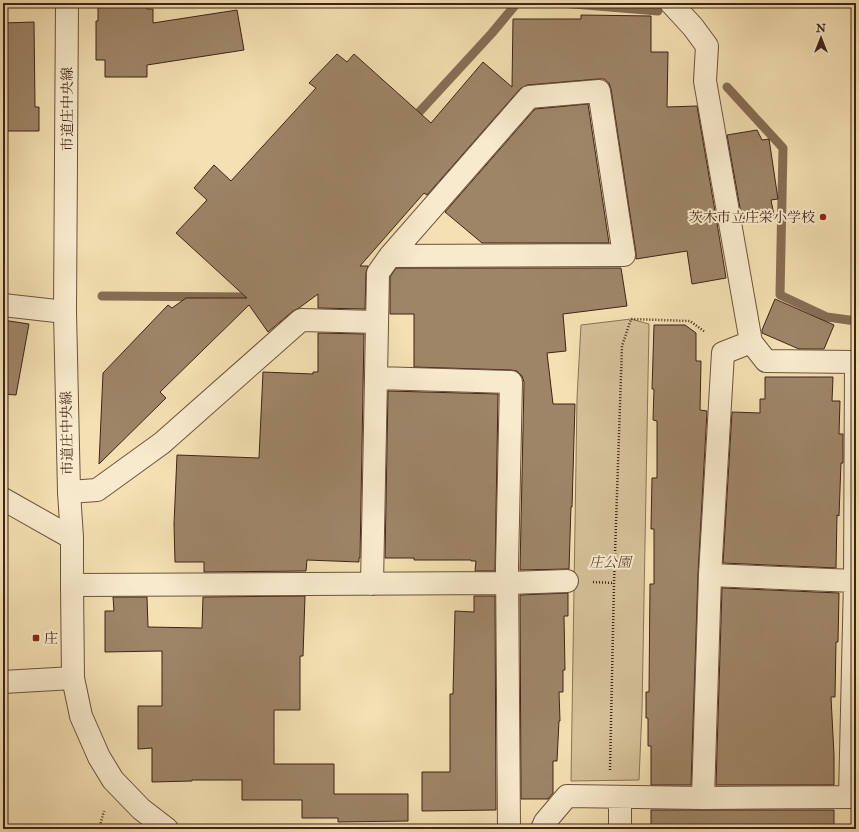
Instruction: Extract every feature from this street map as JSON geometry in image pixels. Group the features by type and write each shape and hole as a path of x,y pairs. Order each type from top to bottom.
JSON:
{"street":[{"name":"市道庄中央線","path":"67,3 65,312 68,492 72,538 73,678 81,716 98,757 113,780 140,809 167,829"},
{"path":"542,829 545,822 567,796 703,798 853,797 856,362 766,361 751,342 705,81 707,46 693,27 671,3"},
{"path":"372,584 378,273 390,256 529,97 599,91 624,255 390,256"},
{"path":"3,305 65,312"},
{"path":"68,492 97,490 162,443 301,320 377,322"},
{"path":"703,798 710,575 723,353 751,342"},
{"path":"377,378 511,382 508,583 509,829"},
{"path":"3,499 72,538"},
{"path":"710,575 855,580"},
{"path":"72,585 508,583 566,581"},
{"path":"3,682 73,678"},
{"path":"615,796 620,829"}],"path":[{"path":"615,796 614,583 622,346 631,319 690,321 729,350"}],"green space":[{"name":"庄公園","path":"631,319 649,324 642,710 639,780 571,781 577,398 581,325"}],"building":[{"path":"98,3 147,3 147,9 153,9 153,23 237,10 244,50 147,65 147,77 105,77 105,60 96,60 96,21 98,21"},
{"path":"581,15 651,16 651,52 668,52 667,107 697,106 726,278 692,284 687,251 636,259 609,83 604,79 598,79 527,85 520,89 427,195 424,193 360,266 368,266 366,273 365,309 318,308 318,294 293,311 268,332 249,305 160,392 166,398 99,464 103,373 168,305 172,308 186,298 247,298 176,233 207,200 194,188 214,165 231,181 316,88 309,83 337,54 347,62 354,54 431,123 483,62 512,87 513,19 581,19"},
{"path":"34,22 35,107 39,107 39,131 3,131 3,23"},
{"path":"588,104 609,243 482,243 445,212 535,109"},
{"path":"757,130 762,140 769,139 778,199 771,200 774,215 742,219 727,135"},
{"path":"396,268 621,268 627,306 563,314 566,351 547,353 553,404 575,404 569,569 520,570 524,382 522,376 517,371 511,370 414,367 414,314 390,314 390,277"},
{"path":"775,299 834,325 824,349 799,349 762,333"},
{"path":"3,320 29,324 16,395 3,394"},
{"path":"654,325 685,325 696,333 696,361 701,361 700,410 707,411 698,574 691,785 651,785 651,746 648,746 646,692 649,692 650,584 654,584 654,529 651,529 652,478 657,478 657,421 653,420 654,389 652,389"},
{"path":"318,333 364,334 359,562 307,560 306,571 204,572 204,562 175,562 174,524 177,455 259,458 263,372 313,374 313,372 318,372"},
{"path":"765,377 833,377 832,401 840,401 839,434 843,434 843,463 841,463 839,516 837,515 836,568 723,563 732,412 760,413 760,399 765,399"},
{"path":"388,391 498,394 495,571 475,571 476,561 471,560 414,560 414,558 385,558"},
{"path":"722,588 839,593 835,697 831,697 834,785 716,785"},
{"path":"568,593 568,616 564,616 565,670 563,670 563,692 559,692 560,721 557,761 553,761 553,793 548,799 521,799 520,595"},
{"path":"305,596 303,656 300,656 300,710 274,710 274,764 334,764 334,794 408,794 408,821 338,822 338,818 302,818 302,800 242,800 242,780 152,782 152,748 138,749 138,706 162,706 162,651 105,652 105,611 114,611 113,597 147,597 148,627 202,628 203,597"},
{"path":"474,596 495,596 496,810 422,811 422,772 450,772 450,694 453,694 455,611 474,612"},
{"path":"651,810 834,810 834,829 651,829"}],"waterway":[{"path":"411,121 492,33 517,3"},
{"path":"561,3 658,11"},
{"path":"727,87 783,148 780,295 827,317 856,321"},
{"path":"102,296 248,297 254,290"}],"place":[{"name":"茨木市立庄栄小学校","path":"823,217"},
{"name":"庄","path":"36,638"}]}
